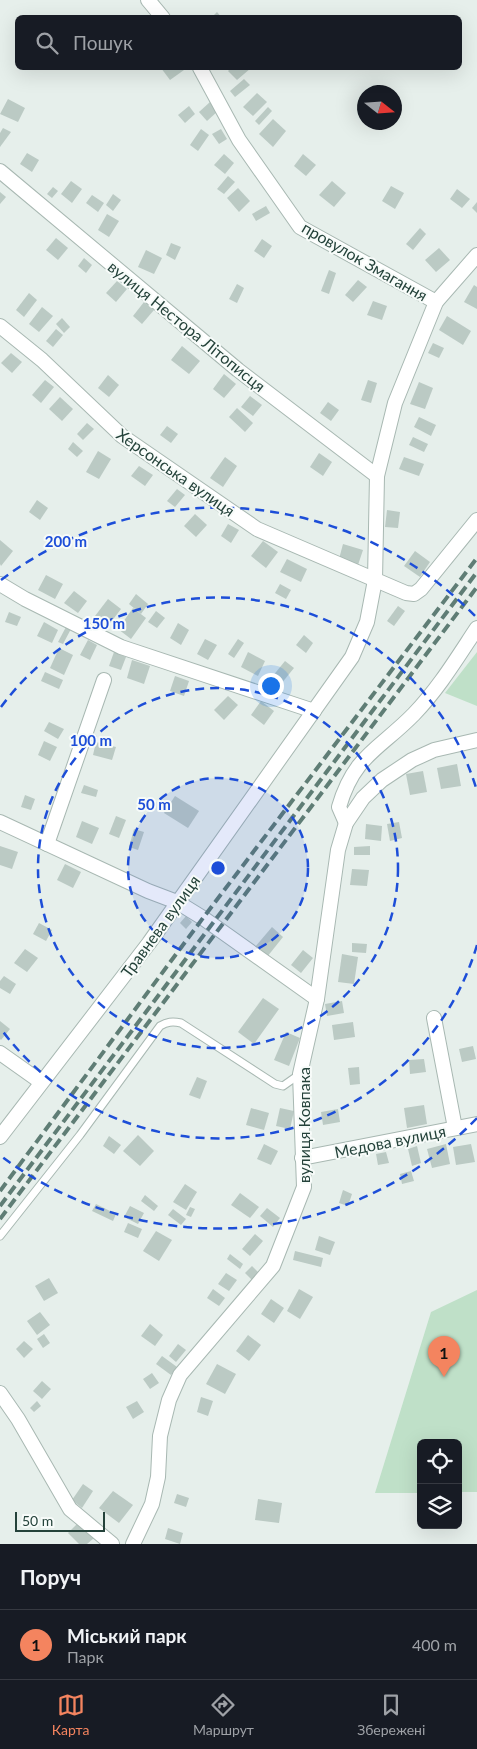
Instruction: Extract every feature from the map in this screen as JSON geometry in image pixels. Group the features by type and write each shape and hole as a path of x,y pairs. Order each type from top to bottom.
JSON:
{"street":[{"path":"148,0 160,15"},
{"name":"провулок Змагання","path":"201,70 239,140 300,227 436,302"},
{"name":"вулиця Нестора Літописця","path":"0,171 238,370 377,476"},
{"name":"Травнева вулиця","path":"0,1137 137,957 314,712 352,656 366,622 375,580 377,476 395,403 436,302 477,255"},
{"name":"Херсонська вулиця","path":"0,326 42,360 122,436 257,529 406,593 414,594 421,588 477,520"},
{"path":"0,584 25,599 121,647 314,712"},
{"path":"346,823 339,807 344,788 358,765 413,714 441,682 477,628"},
{"path":"47,844 104,680"},
{"name":"вулиця Ковпака","path":"133,1544 152,1504 158,1477 160,1436 169,1400 180,1375 273,1266 304,1187 300,1074 317,1000 338,850 346,823 363,798 382,780 412,760 434,750 477,740"},
{"path":"0,822 148,891 177,902 203,918 317,1000"},
{"path":"434,1018 455,1128"},
{"path":"0,1053 41,1082"},
{"name":"Медова вулиця","path":"302,1158 477,1124"},
{"path":"0,1393 18,1419 70,1509 112,1544"}],"lane":[{"path":"0,1236 80,1135 160,1026 166,1022 181,1023 275,1084 283,1086 300,1074"}],"green space":[{"path":"477,652 477,706 445,693"},
{"path":"477,1290 477,1492 462,1492 462,1439 417,1439 417,1493 375,1493 431,1312"}],"building":[{"path":"162,70 184,70 170,80"},
{"path":"229,70 249,70 237,80"},
{"path":"244,79 250,85 235,97 230,91"},
{"path":"257,93 267,102 253,116 243,107"},
{"path":"8,99 25,108 18,122 0,114"},
{"path":"210,102 218,111 207,121 199,112"},
{"path":"189,106 195,114 185,123 178,115"},
{"path":"268,107 272,111 259,125 255,121"},
{"path":"273,119 286,131 273,147 259,134"},
{"path":"3,128 11,132 0,147 0,133"},
{"path":"201,129 209,135 198,151 190,145"},
{"path":"221,129 227,139 219,144 212,134"},
{"path":"27,153 39,160 32,172 20,164"},
{"path":"224,154 234,163 225,174 214,165"},
{"path":"303,154 316,165 306,176 294,166"},
{"path":"228,176 235,182 224,194 217,189"},
{"path":"71,181 82,189 72,203 61,194"},
{"path":"332,181 346,193 334,207 319,195"},
{"path":"391,186 404,193 395,209 382,201"},
{"path":"53,187 58,191 52,198 47,194"},
{"path":"238,188 250,201 239,212 227,198"},
{"path":"457,189 470,199 462,208 450,199"},
{"path":"0,192 6,197 0,204"},
{"path":"113,194 121,200 113,211 106,205"},
{"path":"92,195 104,203 98,212 86,203"},
{"path":"477,202 477,213 472,208"},
{"path":"266,206 270,213 256,221 252,214"},
{"path":"107,214 119,221 109,237 98,230"},
{"path":"420,228 426,234 413,250 406,244"},
{"path":"56,238 68,248 58,260 46,250"},
{"path":"262,239 272,246 264,258 254,251"},
{"path":"171,243 181,247 175,260 166,255"},
{"path":"439,248 450,260 436,272 425,260"},
{"path":"146,250 162,258 154,274 138,267"},
{"path":"84,258 92,265 86,273 78,266"},
{"path":"329,270 336,273 329,294 321,291"},
{"path":"358,280 367,287 353,302 345,295"},
{"path":"117,281 127,289 116,302 106,293"},
{"path":"237,284 244,288 237,303 229,299"},
{"path":"474,285 477,287 477,309 464,302"},
{"path":"29,293 37,300 24,317 16,310"},
{"path":"373,301 387,306 382,320 367,315"},
{"path":"144,302 154,310 142,324 133,316"},
{"path":"42,307 53,316 39,332 29,324"},
{"path":"447,316 471,331 463,345 439,330"},
{"path":"62,318 70,327 64,333 56,324"},
{"path":"56,329 63,335 53,347 46,341"},
{"path":"433,343 444,348 439,358 428,353"},
{"path":"182,346 200,361 189,374 171,360"},
{"path":"11,353 22,362 12,373 1,363"},
{"path":"224,374 236,384 224,398 213,389"},
{"path":"108,375 119,385 109,397 98,388"},
{"path":"45,380 54,387 41,403 32,395"},
{"path":"368,380 377,383 371,403 361,400"},
{"path":"419,382 433,388 425,409 410,404"},
{"path":"250,396 262,405 253,416 241,407"},
{"path":"60,397 73,409 62,421 49,409"},
{"path":"328,402 339,410 331,421 320,413"},
{"path":"237,408 253,423 245,432 229,417"},
{"path":"419,417 436,425 431,436 414,427"},
{"path":"87,423 94,429 83,440 77,434"},
{"path":"167,426 178,434 171,443 160,435"},
{"path":"413,437 428,444 424,452 409,445"},
{"path":"73,442 83,451 77,457 68,449"},
{"path":"98,451 111,459 99,479 86,472"},
{"path":"319,453 332,462 323,476 310,467"},
{"path":"225,457 237,466 223,487 210,478"},
{"path":"404,457 424,464 419,476 399,469"},
{"path":"139,466 153,475 145,486 131,476"},
{"path":"177,489 185,495 175,507 167,501"},
{"path":"37,500 48,508 40,520 29,512"},
{"path":"387,510 400,512 398,528 385,527"},
{"path":"195,514 207,525 196,537 184,526"},
{"path":"228,524 239,530 231,543 221,536"},
{"path":"0,540 13,551 1,566 0,564"},
{"path":"263,541 278,552 266,568 251,556"},
{"path":"343,544 363,550 358,565 339,559"},
{"path":"415,551 430,562 420,577 404,566"},
{"path":"287,559 307,569 301,582 280,572"},
{"path":"46,575 63,584 55,599 38,590"},
{"path":"280,584 291,590 286,599 275,593"},
{"path":"74,591 87,601 78,613 64,603"},
{"path":"136,594 148,604 141,614 129,604"},
{"path":"108,599 121,609 108,626 95,616"},
{"path":"398,606 405,611 394,626 387,621"},
{"path":"133,608 146,618 131,639 118,629"},
{"path":"156,611 165,618 157,628 148,622"},
{"path":"9,612 21,617 17,626 5,622"},
{"path":"44,622 58,630 52,643 37,636"},
{"path":"178,623 189,630 181,645 170,638"},
{"path":"66,627 71,629 63,644 58,642"},
{"path":"304,635 313,643 306,653 296,645"},
{"path":"205,639 217,645 208,660 197,654"},
{"path":"238,639 244,643 234,658 228,654"},
{"path":"88,640 97,645 90,660 80,655"},
{"path":"59,648 73,655 64,675 50,668"},
{"path":"114,652 126,657 121,670 109,666"},
{"path":"248,652 265,661 258,676 241,667"},
{"path":"132,660 150,666 144,684 127,678"},
{"path":"285,661 294,668 281,684 272,677"},
{"path":"45,672 63,680 59,689 41,681"},
{"path":"175,676 189,681 184,696 170,691"},
{"path":"228,696 238,705 224,720 214,710"},
{"path":"261,701 274,711 264,725 251,715"},
{"path":"49,722 64,729 58,739 44,731"},
{"path":"44,741 57,747 50,761 38,755"},
{"path":"96,742 116,747 112,760 93,755"},
{"path":"457,764 461,786 441,789 437,768"},
{"path":"423,771 427,792 410,795 406,774"},
{"path":"84,785 98,790 96,797 81,793"},
{"path":"25,795 35,799 31,810 21,807"},
{"path":"175,796 199,811 188,828 164,813"},
{"path":"116,816 126,820 119,838 109,834"},
{"path":"82,821 99,828 92,844 76,837"},
{"path":"399,822 402,838 390,841 387,824"},
{"path":"366,824 382,826 381,841 365,839"},
{"path":"134,829 144,832 138,850 129,847"},
{"path":"0,846 18,852 12,869 0,865"},
{"path":"370,846 370,855 354,855 354,847"},
{"path":"65,864 81,872 73,888 57,880"},
{"path":"352,869 369,870 367,886 350,885"},
{"path":"186,916 192,922 186,929 180,923"},
{"path":"39,923 52,930 46,941 33,934"},
{"path":"272,927 283,937 267,957 255,947"},
{"path":"352,943 367,944 366,953 352,952"},
{"path":"25,949 38,958 27,972 14,963"},
{"path":"303,950 313,958 301,973 291,965"},
{"path":"342,954 358,957 354,984 338,982"},
{"path":"4,976 16,984 10,994 0,988 0,981"},
{"path":"263,998 279,1009 254,1044 238,1032"},
{"path":"342,1001 344,1013 327,1016 325,1004"},
{"path":"0,1021 10,1029 1,1040 0,1039"},
{"path":"353,1022 355,1037 334,1040 332,1025"},
{"path":"286,1032 300,1038 289,1066 274,1060"},
{"path":"473,1046 476,1059 462,1062 459,1049"},
{"path":"424,1059 426,1072 410,1074 409,1060"},
{"path":"359,1067 360,1084 350,1085 348,1068"},
{"path":"197,1077 207,1081 200,1099 189,1095"},
{"path":"424,1105 427,1124 407,1128 404,1108"},
{"path":"251,1108 269,1113 264,1130 246,1125"},
{"path":"280,1108 294,1111 290,1129 276,1126"},
{"path":"338,1109 340,1122 323,1125 321,1112"},
{"path":"138,1135 154,1151 140,1166 123,1151"},
{"path":"109,1136 121,1145 114,1154 103,1146"},
{"path":"264,1144 278,1151 271,1165 257,1159"},
{"path":"446,1144 450,1164 432,1168 427,1149"},
{"path":"471,1144 475,1162 456,1165 453,1147"},
{"path":"417,1146 421,1163 412,1166 408,1149"},
{"path":"386,1152 389,1163 378,1165 376,1154"},
{"path":"411,1171 414,1181 402,1184 400,1174"},
{"path":"185,1184 197,1192 186,1210 173,1202"},
{"path":"343,1190 352,1194 348,1206 339,1203"},
{"path":"240,1193 259,1207 250,1218 231,1205"},
{"path":"145,1195 158,1206 154,1211 141,1201"},
{"path":"96,1204 116,1214 113,1221 92,1211"},
{"path":"130,1206 144,1213 138,1224 124,1217"},
{"path":"190,1207 195,1209 191,1217 186,1215"},
{"path":"267,1208 280,1218 273,1227 260,1216"},
{"path":"173,1209 186,1219 181,1225 168,1215"},
{"path":"128,1223 142,1229 138,1238 124,1232"},
{"path":"156,1231 172,1240 159,1261 143,1251"},
{"path":"255,1234 263,1241 250,1256 242,1249"},
{"path":"319,1236 335,1242 330,1255 315,1250"},
{"path":"295,1251 323,1258 321,1267 293,1260"},
{"path":"230,1254 243,1264 240,1269 227,1259"},
{"path":"252,1266 260,1274 253,1281 245,1273"},
{"path":"226,1273 237,1280 229,1291 218,1284"},
{"path":"49,1278 58,1293 44,1301 35,1286"},
{"path":"213,1289 225,1298 219,1306 207,1298"},
{"path":"299,1289 313,1297 300,1319 287,1311"},
{"path":"271,1299 284,1308 274,1323 261,1314"},
{"path":"40,1312 50,1325 37,1335 27,1321"},
{"path":"150,1324 163,1335 155,1346 141,1336"},
{"path":"44,1334 50,1343 43,1348 37,1339"},
{"path":"248,1335 261,1345 249,1361 236,1351"},
{"path":"24,1341 33,1349 24,1358 16,1349"},
{"path":"178,1344 186,1350 176,1362 169,1356"},
{"path":"162,1356 177,1367 171,1375 156,1364"},
{"path":"217,1364 236,1374 225,1394 206,1384"},
{"path":"152,1373 159,1383 150,1389 143,1379"},
{"path":"42,1381 51,1389 42,1399 33,1391"},
{"path":"201,1397 213,1401 208,1416 197,1412"},
{"path":"37,1401 41,1406 34,1412 30,1408"},
{"path":"137,1401 144,1412 133,1419 126,1407"},
{"path":"83,1484 93,1491 82,1508 72,1500"},
{"path":"113,1491 133,1505 119,1523 99,1508"},
{"path":"177,1494 189,1498 186,1507 174,1503"},
{"path":"258,1499 282,1503 279,1523 255,1520"},
{"path":"79,1522 94,1538 87,1544 79,1544 68,1533"},
{"path":"168,1528 183,1533 180,1544 165,1539"}],"railway":[{"path":"0,1191 203,918 477,558"},
{"path":"0,1206 477,572"},
{"path":"0,1219 477,587"}],"place":[{"name":"Міський парк","path":"444,1377"}]}
